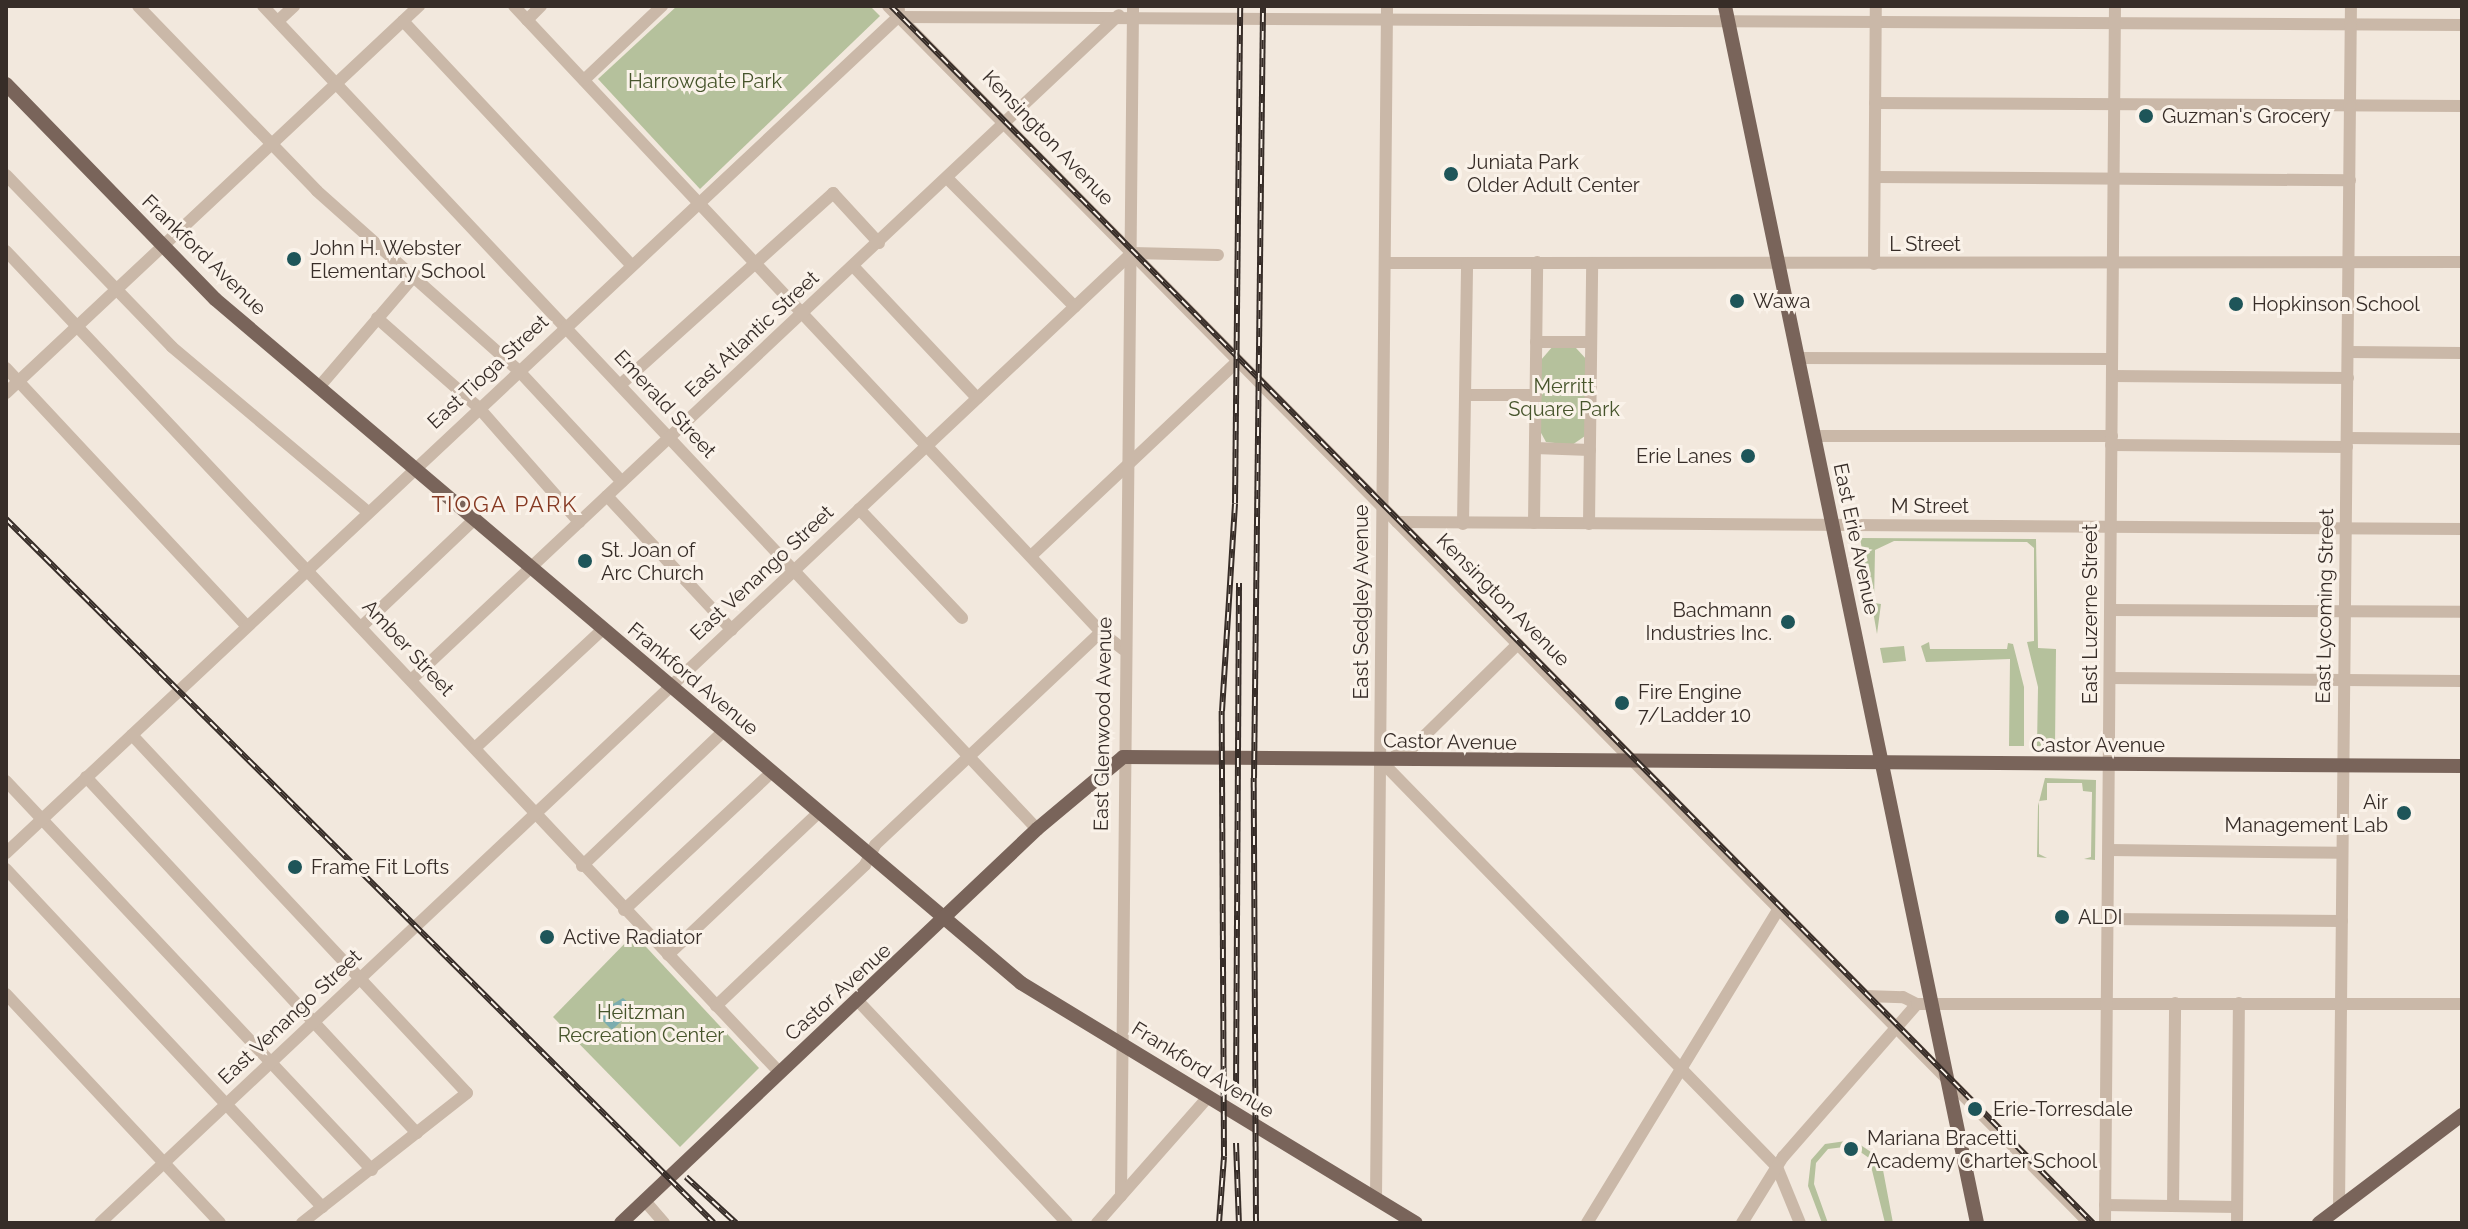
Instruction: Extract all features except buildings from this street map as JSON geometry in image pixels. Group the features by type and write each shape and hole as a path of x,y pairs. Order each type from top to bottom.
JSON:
{"main road":[{"name":"East Erie Avenue","path":"1727,14 1882,763 1924,1002 1947,1080 1977,1223"},
{"name":"Frankford Avenue","path":"6,84 215,299 868,853 944,921 1021,983 1416,1223"},
{"name":"Castor Avenue","path":"621,1223 779,1072 859,1002 1037,829 1123,757 1636,764 2462,766"},
{"path":"2319,1223 2462,1115"}],"street":[{"path":"138,6 272,144 519,371 622,482"},
{"name":"Emerald Street","path":"263,6 620,385 792,573 1037,829"},
{"path":"278,21 294,6"},
{"path":"6,393 419,6"},
{"path":"514,6 1101,632 1123,649"},
{"path":"527,20 541,6"},
{"path":"584,80 662,6"},
{"name":"Kensington Avenue","path":"888,6 899,11 1238,361 2089,1223"},
{"path":"1874,264 1876,6"},
{"name":"East Luzerne Street","path":"2105,1223 2115,6"},
{"name":"East Lycoming Street","path":"2339,1207 2351,6"},
{"path":"899,11 1727,14 1876,21 2462,25"},
{"name":"East Tioga Street","path":"6,853 699,204 899,11"},
{"path":"1128,12 1132,253 1218,255"},
{"name":"East Atlantic Street","path":"411,680 1128,12"},
{"name":"East Sedgley Avenue","path":"1376,1199 1387,12"},
{"path":"403,21 632,266"},
{"path":"1875,103 2462,106"},
{"path":"6,175 172,347 368,512"},
{"path":"1875,177 2350,180"},
{"path":"948,179 1075,307"},
{"path":"620,385 833,193 879,243"},
{"name":"Amber Street","path":"6,251 475,748 534,816 779,1072"},
{"name":"East Venango Street","path":"100,1223 1132,253"},
{"name":"East Glenwood Avenue","path":"1121,1196 1123,649 1132,253"},
{"name":"L Street","path":"1387,263 2337,266 2349,261 2462,262"},
{"path":"1534,523 1537,262"},
{"path":"1463,524 1467,263"},
{"path":"1589,524 1592,263"},
{"path":"854,267 977,398"},
{"path":"319,387 415,275"},
{"path":"377,318 479,408 579,522"},
{"path":"1536,342 1591,342"},
{"path":"2348,352 2462,353"},
{"path":"1798,358 2112,359"},
{"path":"1031,556 1238,361"},
{"path":"6,368 247,626"},
{"path":"2112,376 2348,378"},
{"path":"1466,395 1536,395"},
{"path":"1814,436 2347,442 2462,439"},
{"path":"1535,448 1590,450"},
{"path":"607,496 732,630"},
{"path":"859,509 962,618"},
{"path":"361,627 475,519"},
{"name":"M Street","path":"1397,522 2462,529"},
{"path":"2111,610 2462,612"},
{"path":"475,748 603,629"},
{"path":"716,1006 865,865 868,853 1101,632"},
{"path":"1518,644 1408,752 1381,761 1679,1070 1777,1167 1800,1223"},
{"path":"2110,678 2462,681"},
{"path":"582,866 724,731"},
{"path":"132,735 467,1093 302,1223"},
{"path":"624,910 772,772"},
{"path":"86,777 417,1133"},
{"path":"6,781 372,1170"},
{"path":"668,955 819,812"},
{"path":"2109,850 2342,853"},
{"path":"6,869 322,1207"},
{"path":"1587,1223 1779,909"},
{"path":"2108,919 2342,921"},
{"path":"6,994 220,1223"},
{"path":"1865,996 1903,997 1924,1002 2462,1004"},
{"path":"859,1002 1067,1223"},
{"path":"1742,1223 1777,1167 1895,1026 1924,1002"},
{"path":"2173,1206 2175,1003"},
{"path":"2237,1223 2239,1003"},
{"path":"1097,1223 1208,1097"},
{"path":"645,1201 664,1223"},
{"path":"2105,1205 2237,1207"}],"green space":[{"name":"Harrowgate Park","path":"677,6 870,6 880,16 700,189 598,79"},
{"name":"Merritt Square Park","path":"1553,346 1576,348 1587,360 1585,436 1572,445 1546,442 1540,431 1541,360"},
{"path":"1860,538 2036,539 2038,648 2056,649 2055,747 2037,746 2038,687 2027,642 2034,641 2034,548 2027,542 1894,541 1875,550 1874,603 1881,604 1877,634"},
{"path":"1929,642 1930,649 2007,649 2008,643 2013,644 2024,687 2024,746 2009,746 2010,659 1926,662 1921,646"},
{"path":"1904,646 1906,661 1883,663 1880,648"},
{"path":"2045,778 2096,780 2095,860 2084,859 2091,857 2092,792 2083,791 2082,783 2047,783 2047,800 2039,801"},
{"path":"2039,802 2039,854 2047,858 2037,857"},
{"name":"Heitzman Recreation Center","path":"634,934 759,1068 680,1147 553,1017"},
{"path":"1853,1140 1874,1154 1883,1170 1893,1223 1885,1223 1869,1158 1852,1146 1828,1149 1816,1163 1814,1184 1828,1223 1822,1223 1808,1186 1811,1160 1825,1144"}],"water":[{"path":"623,998 635,1008 612,1030 596,1014"}],"railway":[{"path":"891,6 2093,1223"},
{"path":"1219,1223 1224,1156 1222,711 1235,503 1240,6"},
{"path":"1256,1223 1254,778 1263,6"},
{"path":"6,519 714,1223"},
{"path":"1236,1091 1239,583"},
{"path":"1236,1143 1239,1223"},
{"path":"686,1177 736,1223"}],"place":[{"name":"Guzman's Grocery","path":"2146,116"},
{"name":"Juniata Park Older Adult Center","path":"1451,174"},
{"name":"John H. Webster Elementary School","path":"294,259"},
{"name":"Wawa","path":"1737,301"},
{"name":"Hopkinson School","path":"2236,304"},
{"name":"Erie Lanes","path":"1748,456"},
{"name":"St. Joan of Arc Church","path":"585,561"},
{"name":"Bachmann Industries Inc.","path":"1788,622"},
{"name":"Fire Engine 7/Ladder 10","path":"1622,703"},
{"name":"Air Management Lab","path":"2404,813"},
{"name":"Frame Fit Lofts","path":"295,867"},
{"name":"ALDI","path":"2062,917"},
{"name":"Active Radiator","path":"547,937"},
{"name":"Erie-Torresdale","path":"1975,1109"},
{"name":"Mariana Bracetti Academy Charter School","path":"1851,1149"}],"district":[{"name":"TIOGA PARK","path":"505,505"}]}
